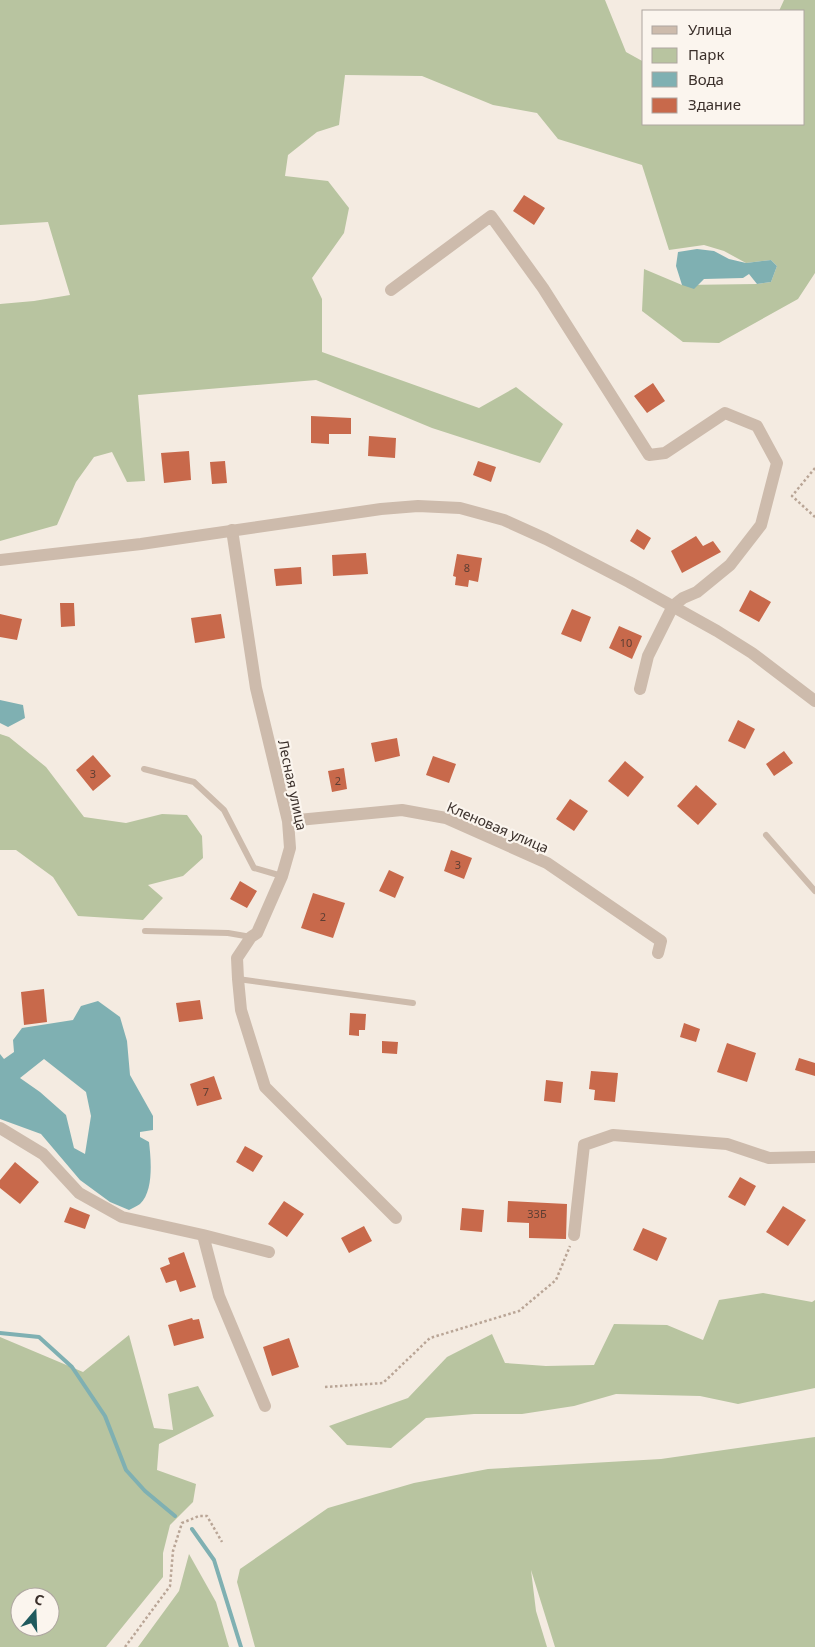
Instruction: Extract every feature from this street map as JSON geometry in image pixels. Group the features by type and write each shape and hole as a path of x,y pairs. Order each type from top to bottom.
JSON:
{"street":[{"path":"391,290 491,216 543,288 649,455 665,454 724,413 757,426 777,463 761,525 730,565 697,592 683,598 673,606 648,656 640,689"},
{"path":"0,560 141,544 381,509 418,506 460,508 504,520 546,539 673,606 752,652 815,701"},
{"name":"Лесная улица","path":"232,530 256,688 288,821 290,848 282,876 257,933 251,937 237,958 241,1010 265,1086 396,1218"},
{"name":"Кленовая улица","path":"288,821 402,810 446,818 547,863 661,941 658,953"},
{"path":"0,1128 44,1154 79,1193 122,1217 269,1252"},
{"path":"574,1235 584,1144 613,1135 727,1144 770,1158 815,1157"},
{"path":"202,1235 219,1296 265,1406"}],"lane":[{"path":"144,769 194,782 224,810 254,868 282,876"},
{"path":"766,835 815,891"},
{"path":"145,931 228,933 251,937"},
{"path":"238,979 413,1003"}],"path":[{"path":"815,468 792,496 815,517"},
{"path":"325,1387 383,1383 430,1338 519,1311 556,1280 574,1235"},
{"path":"125,1647 170,1586 173,1551 182,1523 199,1516 207,1516 222,1542"}],"green space":[{"path":"0,0 605,0 626,52 642,61 642,125 805,125 805,10 779,10 784,0 815,0 815,273 798,299 719,343 683,342 642,311 644,269 682,285 757,284 771,282 777,266 771,260 746,263 724,251 704,245 669,250 642,165 558,139 537,113 493,105 422,76 345,75 339,125 317,132 288,155 285,176 328,181 349,208 344,233 312,278 322,299 322,352 479,408 516,387 563,424 540,463 432,428 316,380 138,395 145,481 127,482 112,452 94,457 76,482 57,525 0,541 0,304 70,295 48,222 0,225"},
{"path":"0,734 9,737 46,767 84,817 126,823 162,814 187,815 202,836 203,858 183,876 148,885 163,898 143,920 78,916 53,877 16,850 0,850"},
{"path":"763,1293 812,1302 815,1300 815,1388 738,1404 700,1396 616,1394 574,1406 522,1414 474,1414 426,1418 391,1448 347,1445 329,1426 408,1398 447,1357 492,1334 505,1363 546,1366 594,1365 614,1324 667,1325 703,1340 719,1300"},
{"path":"129,1335 154,1428 173,1430 168,1394 198,1386 214,1416 159,1444 157,1470 196,1484 193,1502 170,1525 163,1553 163,1577 106,1647 0,1647 0,1337 83,1372"},
{"path":"815,1437 815,1647 555,1647 531,1570 536,1611 547,1647 255,1647 237,1582 240,1569 328,1508 414,1483 488,1469 661,1459"},
{"path":"189,1554 216,1602 229,1647 138,1647 179,1591"}],"water":[{"path":"697,249 714,251 729,259 746,263 771,260 777,266 771,282 757,284 749,274 743,278 704,279 694,289 682,285 676,266 678,252"},
{"path":"0,700 23,705 25,718 8,727 0,723"},
{"path":"98,1001 120,1017 127,1041 130,1075 153,1116 153,1130 140,1132 140,1137 149,1142 150,1183 148,1191 140,1204 129,1210 110,1202 80,1180 41,1134 0,1119 0,1054 4,1059 14,1052 13,1040 22,1028 73,1020 81,1006","holes":["44,1059 86,1092 91,1116 85,1154 74,1148 66,1115 40,1092 20,1078"]}],"building":[{"path":"524,195 545,208 534,225 513,211"},
{"path":"653,383 665,401 647,413 634,396"},
{"path":"311,416 351,418 351,434 329,434 329,444 311,443"},
{"path":"369,436 396,438 395,458 368,456"},
{"path":"189,451 191,480 164,483 161,453"},
{"path":"225,461 227,483 212,484 210,462"},
{"path":"478,461 496,467 491,482 473,475"},
{"path":"637,529 651,538 644,550 630,541"},
{"path":"696,536 703,546 713,541 721,552 682,573 671,551"},
{"path":"366,553 368,574 333,576 332,555"},
{"path":"457,554 482,558 478,582 469,580 468,587 455,585 456,577 453,576"},
{"path":"301,567 302,584 276,586 274,569"},
{"path":"750,590 771,602 759,622 739,611"},
{"path":"60,603 74,603 75,626 61,627"},
{"path":"572,609 591,617 581,642 561,634"},
{"path":"0,614 22,619 17,640 0,637"},
{"path":"221,614 225,638 195,643 191,618"},
{"path":"619,626 642,636 632,659 609,648"},
{"path":"738,720 755,729 745,749 728,741"},
{"path":"397,738 400,756 375,762 371,743"},
{"path":"784,751 793,763 774,776 766,764"},
{"path":"93,755 111,776 93,791 76,770"},
{"path":"433,756 456,764 449,783 426,775"},
{"path":"625,761 644,777 628,797 608,781"},
{"path":"344,768 347,789 332,792 328,771"},
{"path":"696,785 717,804 698,825 677,806"},
{"path":"570,799 588,811 574,831 556,819"},
{"path":"451,850 472,858 464,879 444,871"},
{"path":"389,870 404,877 395,898 379,891"},
{"path":"240,881 257,891 247,908 230,899"},
{"path":"313,893 345,903 333,938 301,928"},
{"path":"44,989 47,1022 24,1025 21,992"},
{"path":"200,1000 203,1019 179,1022 176,1003"},
{"path":"350,1013 366,1014 365,1030 359,1030 359,1036 349,1035"},
{"path":"684,1023 700,1029 696,1042 680,1037"},
{"path":"382,1041 398,1042 397,1054 382,1053"},
{"path":"727,1043 756,1053 747,1082 717,1072"},
{"path":"799,1058 815,1063 815,1076 795,1070"},
{"path":"591,1071 618,1073 615,1102 594,1100 595,1090 589,1089"},
{"path":"214,1076 222,1099 197,1106 190,1084"},
{"path":"546,1080 563,1082 561,1103 544,1101"},
{"path":"245,1146 263,1156 253,1172 236,1162"},
{"path":"15,1162 39,1182 20,1204 0,1188 0,1180"},
{"path":"740,1177 756,1186 745,1206 728,1197"},
{"path":"284,1201 304,1214 287,1237 268,1224"},
{"path":"508,1201 567,1204 566,1239 529,1238 529,1223 507,1222"},
{"path":"783,1206 806,1220 788,1246 766,1232"},
{"path":"70,1207 90,1215 85,1229 64,1222"},
{"path":"462,1208 484,1210 482,1232 460,1230"},
{"path":"364,1226 372,1241 349,1253 341,1238"},
{"path":"643,1228 667,1238 657,1261 633,1250"},
{"path":"184,1252 196,1287 180,1292 176,1280 166,1283 160,1268 170,1264 168,1258"},
{"path":"192,1318 193,1320 199,1319 204,1338 174,1346 168,1325"},
{"path":"289,1338 299,1367 272,1376 263,1347"}],"waterway":[{"path":"0,1333 39,1337 72,1367 105,1416 126,1470 145,1491 175,1516"},
{"path":"192,1529 214,1560 241,1647"}]}
